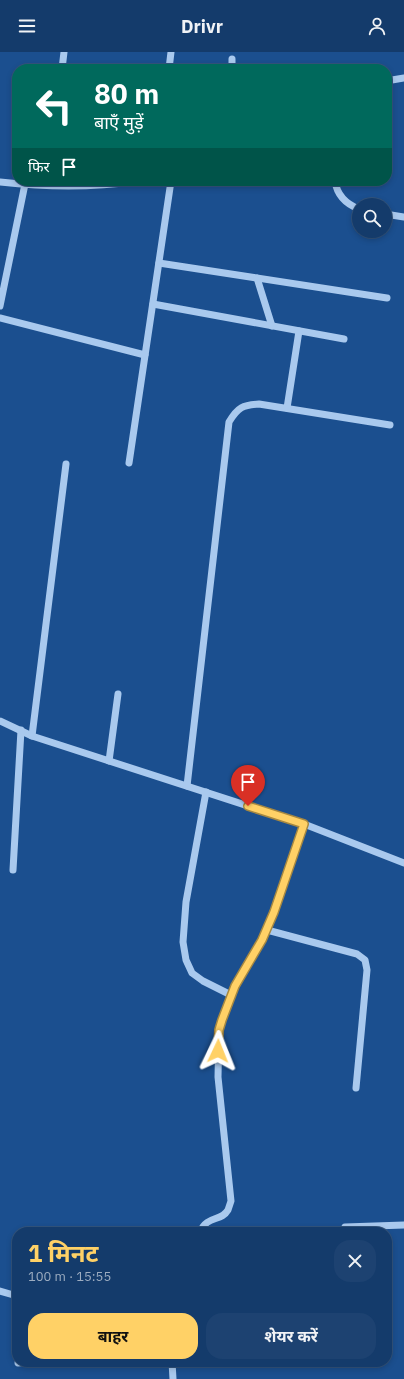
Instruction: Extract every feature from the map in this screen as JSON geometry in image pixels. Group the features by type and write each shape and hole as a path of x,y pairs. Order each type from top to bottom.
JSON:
{"street":[{"path":"63,64 64,52"},
{"path":"169,64 171,52"},
{"path":"232,59 232,64"},
{"path":"392,80 404,78"},
{"path":"0,182 12,183"},
{"path":"0,306 25,186"},
{"path":"129,463 170,186"},
{"path":"336,186 336,190 344,200 352,206"},
{"path":"392,215 404,217"},
{"path":"159,263 387,298"},
{"path":"257,278 272,326"},
{"path":"153,304 344,339"},
{"path":"0,318 145,355"},
{"path":"287,408 299,331"},
{"path":"187,786 229,422 235,412 245,405 259,404 390,425"},
{"path":"32,736 66,464"},
{"path":"109,761 118,694"},
{"path":"0,721 32,736 304,824 404,863"},
{"path":"13,870 21,730"},
{"path":"206,792 186,902 183,942 186,960 192,973 203,981 231,996"},
{"path":"204,1227 207,1222 220,1218 227,1211 231,1200 218,1077 219,1030 231,996 241,975 267,930 304,824"},
{"path":"267,930 357,954 365,960 368,970 356,1088"},
{"path":"345,1227 404,1225"},
{"path":"0,1291 12,1295"},
{"path":"172,1367 173,1379"}],"route":[{"path":"218,1051 219,1030 231,996 241,975 262,940 274,912 304,824 248,806"}]}
